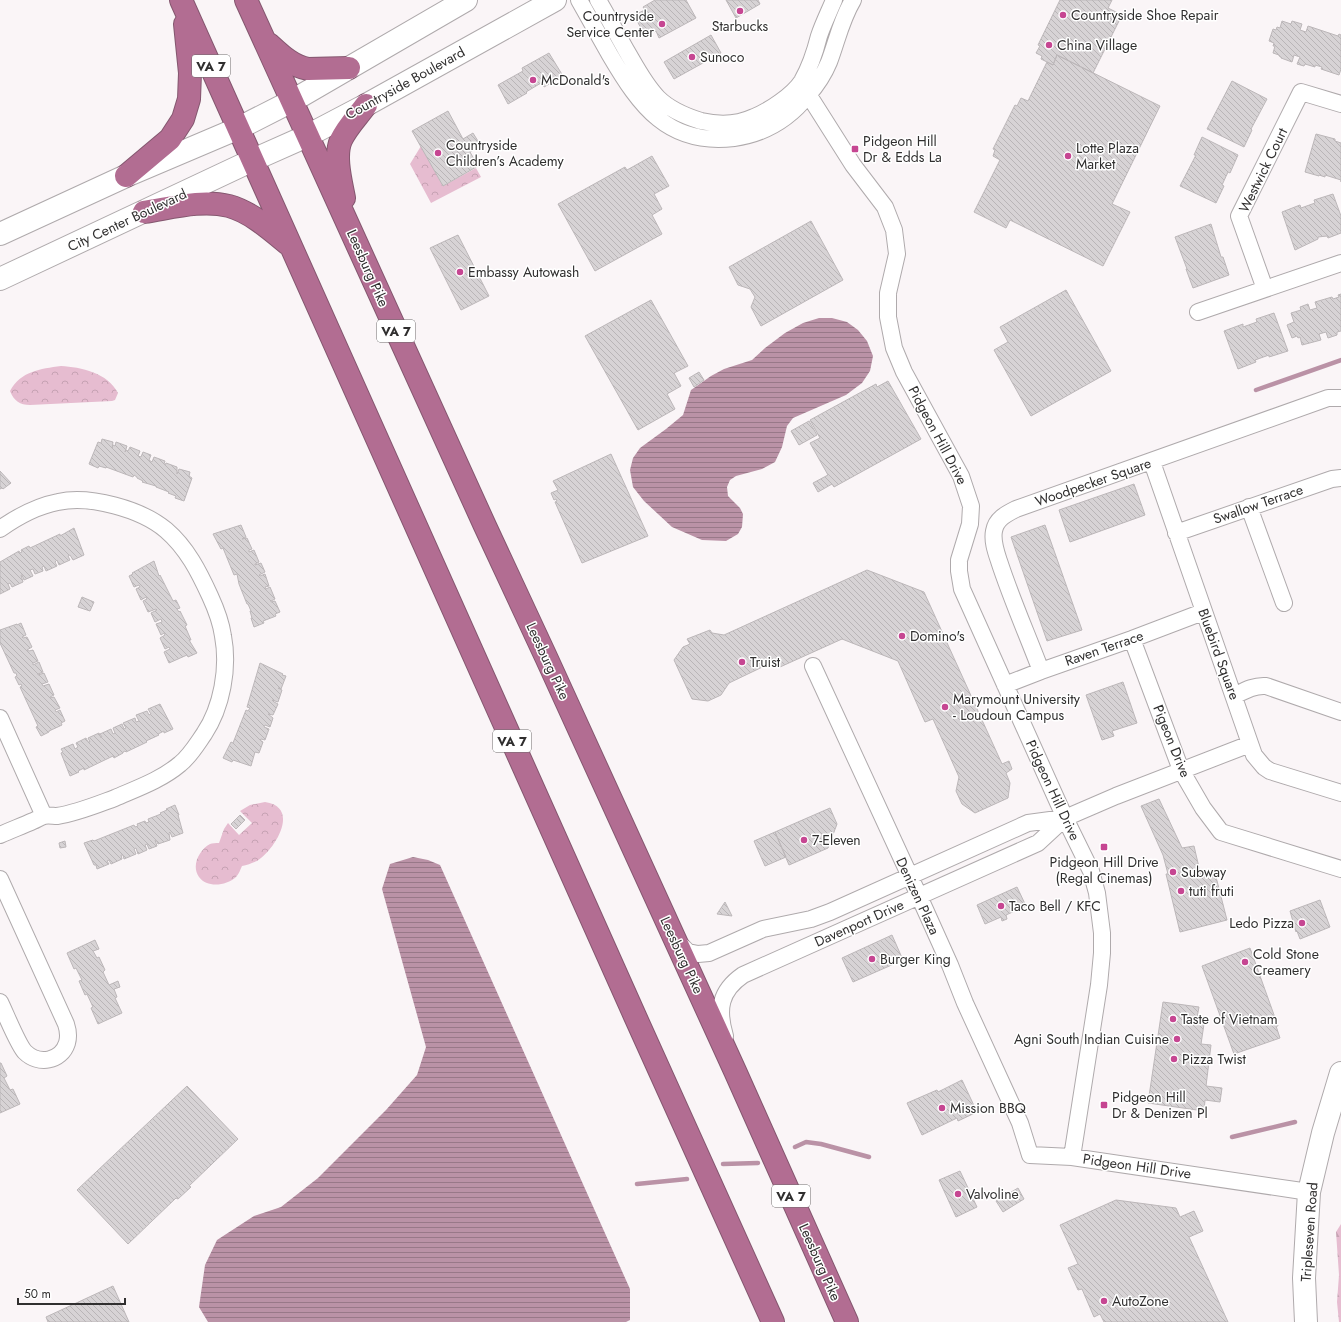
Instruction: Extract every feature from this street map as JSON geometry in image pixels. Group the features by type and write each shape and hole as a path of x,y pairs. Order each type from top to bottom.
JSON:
{"highway":[{"name":"Leesburg Pike","path":"246,0 735,1071 847,1322"},
{"path":"126,176 170,139 183,119 189,99 190,73 182,2"},
{"name":"VA 7","path":"182,2 773,1322"},
{"path":"264,39 285,58 301,68 349,68"},
{"path":"348,223 338,156 339,147 345,134 366,105"},
{"path":"144,212 194,205 214,204 230,206 243,212 263,225 291,246"}],"street":[{"path":"0,234 126,176 239,128 292,102 466,0"},
{"name":"Countryside Boulevard","path":"253,160 307,136 366,105 555,0"},
{"path":"579,0 620,72 640,101 649,111 663,123 679,131 708,138 726,139 760,132 773,126 789,115 805,89 811,62 825,20 834,0"},
{"path":"598,0 648,86 659,99 673,110 689,118 709,123 725,124 745,121 762,114 805,89 821,76 829,62 840,25 853,0"},
{"name":"Pidgeon Hill Drive","path":"805,89 853,165 885,207 894,230 897,254 888,293 888,317 894,348 904,372 961,476 971,506 970,519 959,560 962,589 1065,818 1091,871 1100,913 1102,933 1099,985 1072,1157 1309,1192"},
{"name":"Westwick Court","path":"1265,289 1239,216 1301,92 1341,104"},
{"name":"City Center Boulevard","path":"0,279 253,160"},
{"path":"1198,312 1341,263"},
{"name":"Woodpecker Square","path":"1041,671 1004,578 993,540 994,530 998,520 1005,514 1016,509 1152,462 1328,398 1341,398"},
{"name":"Bluebird Square","path":"1152,462 1254,755 1264,767 1270,771 1341,793"},
{"name":"Swallow Terrace","path":"1176,533 1332,479 1341,478"},
{"path":"0,529 29,511 58,501 101,502 129,510 154,521 166,530 190,557 214,606 223,635 225,657 222,688 208,728 196,747 181,763 155,780 95,806 57,816 44,816 0,835"},
{"path":"1249,507 1284,603"},
{"name":"Raven Terrace","path":"1005,685 1203,612"},
{"name":"Pigeon Drive","path":"1132,639 1181,770 1203,808 1221,832 1341,869"},
{"name":"Denizen Plaza","path":"813,666 950,965 965,1003 1020,1123 1030,1155 1072,1157"},
{"path":"1234,696 1259,685 1266,686 1341,712"},
{"path":"0,718 44,816"},
{"name":"Davenport Drive","path":"674,939 688,952 698,954 710,953 763,929 811,919 830,912 1028,823 1065,818 1116,796 1250,744"},
{"name":"Davenport Drive","path":"735,1071 723,1030 721,1013 722,1001 727,990 734,981 750,971 1038,843 1065,818"},
{"path":"0,879 66,1024 68,1042 63,1051 56,1057 47,1060 38,1060 29,1056 23,1050 0,1002"},
{"name":"Tripleseven Road","path":"1306,1322 1304,1278 1309,1192 1323,1133 1341,1073"}],"green space":[{"path":"421,146 443,186 476,168 481,177 431,203 410,164"},
{"path":"61,366 93,372 108,380 118,393 115,400 30,405 20,403 15,400 10,391 14,384 25,375 46,368"},
{"path":"265,802 276,806 281,812 283,820 277,839 271,848 257,861 242,866 239,873 232,880 222,884 212,884 202,881 197,873 196,863 203,850 210,844 219,843 228,823 239,835 252,823 240,811 250,805"},
{"path":"1341,1224 1341,1322 1339,1322 1337,1302 1339,1275 1336,1232"}],"shaded area":[{"path":"819,318 832,318 847,322 858,330 867,341 873,356 870,371 862,383 846,395 793,418 787,426 782,447 775,462 762,469 736,476 730,480 727,487 728,496 740,508 743,514 742,527 738,534 726,541 702,540 672,527 644,501 633,487 630,470 633,458 640,448 683,415 691,390 724,369 752,360 785,333 803,323"},
{"path":"413,857 428,860 440,865 630,1289 630,1320 626,1322 208,1322 199,1307 205,1265 217,1240 254,1216 281,1207 318,1178 386,1110 417,1075 426,1047 382,889 390,864"}],"building":[{"name":"Countryside Service Center","path":"655,0 686,0 696,18 659,38 656,31 645,36 634,15 645,10 643,7"},
{"name":"Starbucks","path":"726,0 758,0 760,4 736,18"},
{"path":"1060,0 1112,0 1108,8 1122,15 1093,73 1057,55 1053,65 1041,59 1042,56 1036,53 1040,46 1038,45"},
{"path":"1282,21 1291,24 1292,21 1302,24 1300,30 1306,32 1308,26 1338,36 1339,34 1341,35 1341,69 1339,75 1321,69 1322,67 1315,65 1315,67 1305,64 1304,66 1297,64 1300,57 1294,55 1292,62 1273,53 1275,46 1273,46 1274,43 1269,41 1273,29 1276,30 1277,27 1280,28"},
{"name":"Sunoco","path":"711,35 721,53 674,79 664,62"},
{"name":"McDonald's","path":"549,53 563,76 544,87 541,83 508,104 498,85 523,71 522,68"},
{"path":"1057,55 1160,106 1112,204 1130,212 1103,266 1010,220 1006,228 974,212 1000,160 993,156 995,150 993,149 1015,105 1017,106 1021,98 1028,101 1047,62 1053,65"},
{"path":"1232,81 1267,99 1251,129 1252,130 1244,147 1207,129"},
{"name":"Countryside Children’s Academy","path":"448,111 463,139 473,133 481,146 470,152 478,166 443,186 412,131"},
{"path":"1316,134 1335,139 1335,141 1341,143 1341,180 1325,175 1325,177 1305,172"},
{"path":"1202,137 1238,155 1230,173 1228,172 1222,185 1224,186 1216,203 1180,186 1196,155 1194,155"},
{"path":"652,156 669,186 654,194 662,209 652,215 662,234 595,271 558,204 625,167 627,170"},
{"path":"1333,194 1341,216 1341,233 1328,238 1327,236 1318,237 1318,239 1295,250 1282,212 1300,205 1301,208 1315,203 1314,200"},
{"path":"811,221 843,280 761,326 751,307 755,297 750,289 738,285 729,267"},
{"path":"1211,224 1221,257 1223,257 1229,275 1193,288 1175,237"},
{"name":"Embassy Autowash","path":"458,235 489,296 461,310 430,248"},
{"path":"1066,290 1111,371 1031,416 994,350 1008,342 1000,327"},
{"path":"1341,294 1341,331 1337,332 1337,335 1328,338 1326,332 1319,334 1321,340 1302,345 1300,337 1298,338 1297,336 1292,338 1287,325 1294,322 1291,313 1301,310 1300,307 1308,304 1310,310 1317,308 1315,302 1332,297 1333,299 1339,297 1338,295"},
{"path":"651,300 688,366 674,373 681,386 667,394 675,409 638,430 585,336"},
{"path":"1274,313 1288,351 1255,360 1256,362 1238,369 1224,331 1243,324 1243,327 1257,322 1256,319"},
{"path":"699,372 704,380 694,387 689,378"},
{"path":"888,381 921,439 834,487 832,484 818,492 813,483 828,475 810,443 820,438 810,420 876,384 877,387"},
{"path":"809,421 817,435 799,445 791,431"},
{"path":"102,439 113,442 112,448 113,445 115,446 116,442 127,446 125,452 126,450 128,451 130,447 140,451 138,456 141,457 143,452 151,455 149,460 152,462 154,457 165,461 165,465 166,463 177,467 177,474 179,469 190,472 189,476 192,478 184,501 175,498 176,496 156,486 142,482 143,481 134,475 133,477 106,467 99,466 98,468 89,464 98,442 101,443"},
{"path":"611,454 648,536 582,563 555,502 557,501 556,499 554,500 551,493 558,490 553,481"},
{"path":"0,471 11,483 3,489 0,489"},
{"path":"1134,484 1145,515 1070,542 1059,510"},
{"path":"241,525 246,537 242,539 247,538 252,549 249,550 249,552 254,550 259,562 255,565 261,563 265,572 259,575 265,574 269,586 265,587 266,589 270,587 275,599 271,602 275,601 280,612 275,614 276,616 263,621 264,623 254,627 251,618 251,611 239,584 237,574 234,575 223,548 221,549 213,534"},
{"path":"1045,525 1082,630 1047,641 1011,537"},
{"path":"74,528 84,555 73,560 70,555 68,556 70,560 59,565 57,560 55,562 57,566 46,571 44,566 42,567 43,571 35,574 33,569 30,570 33,576 24,580 21,575 23,582 12,587 10,583 8,584 10,589 0,594 0,562 19,551 20,553 22,552 21,550 29,546 30,548 60,534 60,536"},
{"path":"154,561 159,576 160,575 173,601 176,600 180,608 177,609 179,612 180,611 187,625 185,626 191,640 189,640 197,653 188,657 187,655 169,663 164,652 170,649 169,647 165,649 160,638 165,635 164,633 161,635 156,624 162,622 161,619 155,622 151,613 157,610 148,612 143,601 147,599 146,597 141,600 136,589 140,587 139,585 134,587 129,576"},
{"path":"867,570 924,592 1002,764 1009,761 1012,769 1006,773 1010,783 1008,798 975,813 962,804 956,791 959,777 933,719 925,722 898,661 842,639 780,667 777,660 729,683 721,695 708,701 692,699 674,660 683,647 690,644 687,639 710,630 712,633 724,635"},
{"path":"82,597 94,602 90,611 78,607"},
{"path":"21,623 26,635 22,637 27,637 32,647 27,650 33,650 38,661 33,663 33,665 39,662 43,672 38,675 44,673 48,682 42,684 43,686 49,684 54,695 50,698 54,697 60,708 55,710 56,712 60,710 65,721 61,723 62,725 41,736 20,687 22,686 21,684 19,685 15,677 17,676 16,673 14,673 0,643 0,630"},
{"path":"260,663 286,676 281,689 278,688 282,690 278,702 272,700 278,704 273,715 268,714 273,718 270,727 265,725 264,727 269,729 265,740 260,740 263,742 259,753 255,752 251,766 233,760 232,762 223,758 231,742 233,743 246,710 248,711 250,708 247,707"},
{"path":"1123,682 1137,723 1112,731 1114,736 1102,740 1086,695"},
{"path":"160,704 173,729 164,733 164,731 146,741 147,742 126,752 125,751 114,758 113,756 84,770 84,768 70,776 61,753 63,752 61,749 73,744 75,749 78,747 76,743 86,738 88,742 90,742 88,738 99,733 101,738 102,737 100,734 111,729 113,734 115,733 113,728 122,724 124,729 126,728 123,723 135,718 136,722 139,721 136,715 147,711 149,715 151,714 148,709"},
{"path":"1159,799 1182,848 1194,846 1201,876 1215,873 1227,920 1180,932 1163,855 1141,806"},
{"path":"175,805 183,833 172,837 170,832 170,840 158,844 155,840 157,846 149,849 147,844 145,845 147,850 138,854 136,848 134,849 136,854 124,859 123,855 121,855 122,859 111,864 109,860 107,861 109,864 97,869 84,843 94,841 134,825 135,827 138,826 137,824 145,821 146,823 149,822 148,819 161,814 160,813 167,810 166,809"},
{"name":"7-Eleven","path":"830,808 837,824 828,848 789,865 775,832"},
{"path":"240,815 245,820 236,829 231,824"},
{"name":"7-Eleven","path":"775,832 786,857 765,866 754,841"},
{"path":"65,841 66,847 60,848 59,843"},
{"name":"Taco Bell / KFC","path":"1017,887 1026,906 1006,915 1007,919 1002,921 1001,917 985,924 977,905"},
{"path":"1320,900 1330,927 1300,939 1297,931 1296,932 1290,911"},
{"path":"725,902 732,916 717,914"},
{"name":"Burger King","path":"892,935 903,960 853,982 842,958"},
{"path":"95,940 99,949 93,951 97,958 99,957 105,970 103,972 109,985 118,981 120,987 114,989 117,997 115,998 122,1013 98,1024 91,1008 93,1007 87,994 85,995 79,981 82,980 76,968 74,969 67,953"},
{"path":"1250,948 1278,1026 1276,1026 1280,1038 1234,1054 1202,966"},
{"path":"1163,1002 1199,1007 1196,1023 1204,1024 1201,1044 1211,1045 1206,1086 1222,1088 1220,1102 1205,1100 1204,1111 1148,1103"},
{"path":"0,1063 7,1076 4,1078 10,1090 13,1089 20,1104 0,1113"},
{"name":"Mission BBQ","path":"962,1080 977,1112 958,1121 957,1118 922,1135 907,1103 937,1090 938,1092"},
{"path":"187,1086 238,1139 189,1186 191,1187 178,1199 176,1198 128,1244 77,1190"},
{"name":"Valvoline","path":"960,1171 977,1207 956,1217 939,1180"},
{"path":"1018,1188 1024,1199 1003,1212 996,1201"},
{"path":"1116,1200 1176,1208 1180,1217 1194,1211 1203,1231 1189,1237 1228,1322 1104,1322 1100,1314 1094,1317 1082,1289 1078,1290 1068,1268 1078,1264 1060,1225"},
{"path":"113,1286 129,1322 48,1322 46,1317"}],"waterway":[{"path":"1256,390 1341,360"},
{"path":"1232,1137 1295,1122"},
{"path":"795,1147 806,1142 821,1144 869,1157"},
{"path":"723,1164 758,1163"},
{"path":"637,1184 687,1179"}],"place":[{"name":"Starbucks","path":"740,11"},
{"name":"Countryside Shoe Repair","path":"1063,15"},
{"name":"Countryside Service Center","path":"662,24"},
{"name":"China Village","path":"1049,45"},
{"name":"Sunoco","path":"692,57"},
{"name":"McDonald's","path":"533,80"},
{"name":"Pidgeon Hill Dr & Edds La","path":"855,149"},
{"name":"Countryside Children’s Academy","path":"438,153"},
{"name":"Lotte Plaza Market","path":"1068,156"},
{"name":"Embassy Autowash","path":"460,272"},
{"name":"Domino's","path":"902,636"},
{"name":"Truist","path":"742,662"},
{"name":"Marymount University - Loudoun Campus","path":"945,707"},
{"name":"7-Eleven","path":"804,840"},
{"name":"Pidgeon Hill Drive (Regal Cinemas)","path":"1104,847"},
{"name":"Subway","path":"1173,872"},
{"name":"tuti fruti","path":"1181,891"},
{"name":"Taco Bell / KFC","path":"1001,906"},
{"name":"Ledo Pizza","path":"1302,923"},
{"name":"Burger King","path":"872,959"},
{"name":"Cold Stone Creamery","path":"1245,962"},
{"name":"Taste of Vietnam","path":"1173,1019"},
{"name":"Agni South Indian Cuisine","path":"1177,1039"},
{"name":"Pizza Twist","path":"1174,1059"},
{"name":"Pidgeon Hill Dr & Denizen Pl","path":"1104,1105"},
{"name":"Mission BBQ","path":"942,1108"},
{"name":"Valvoline","path":"958,1194"},
{"name":"AutoZone","path":"1104,1301"}]}
